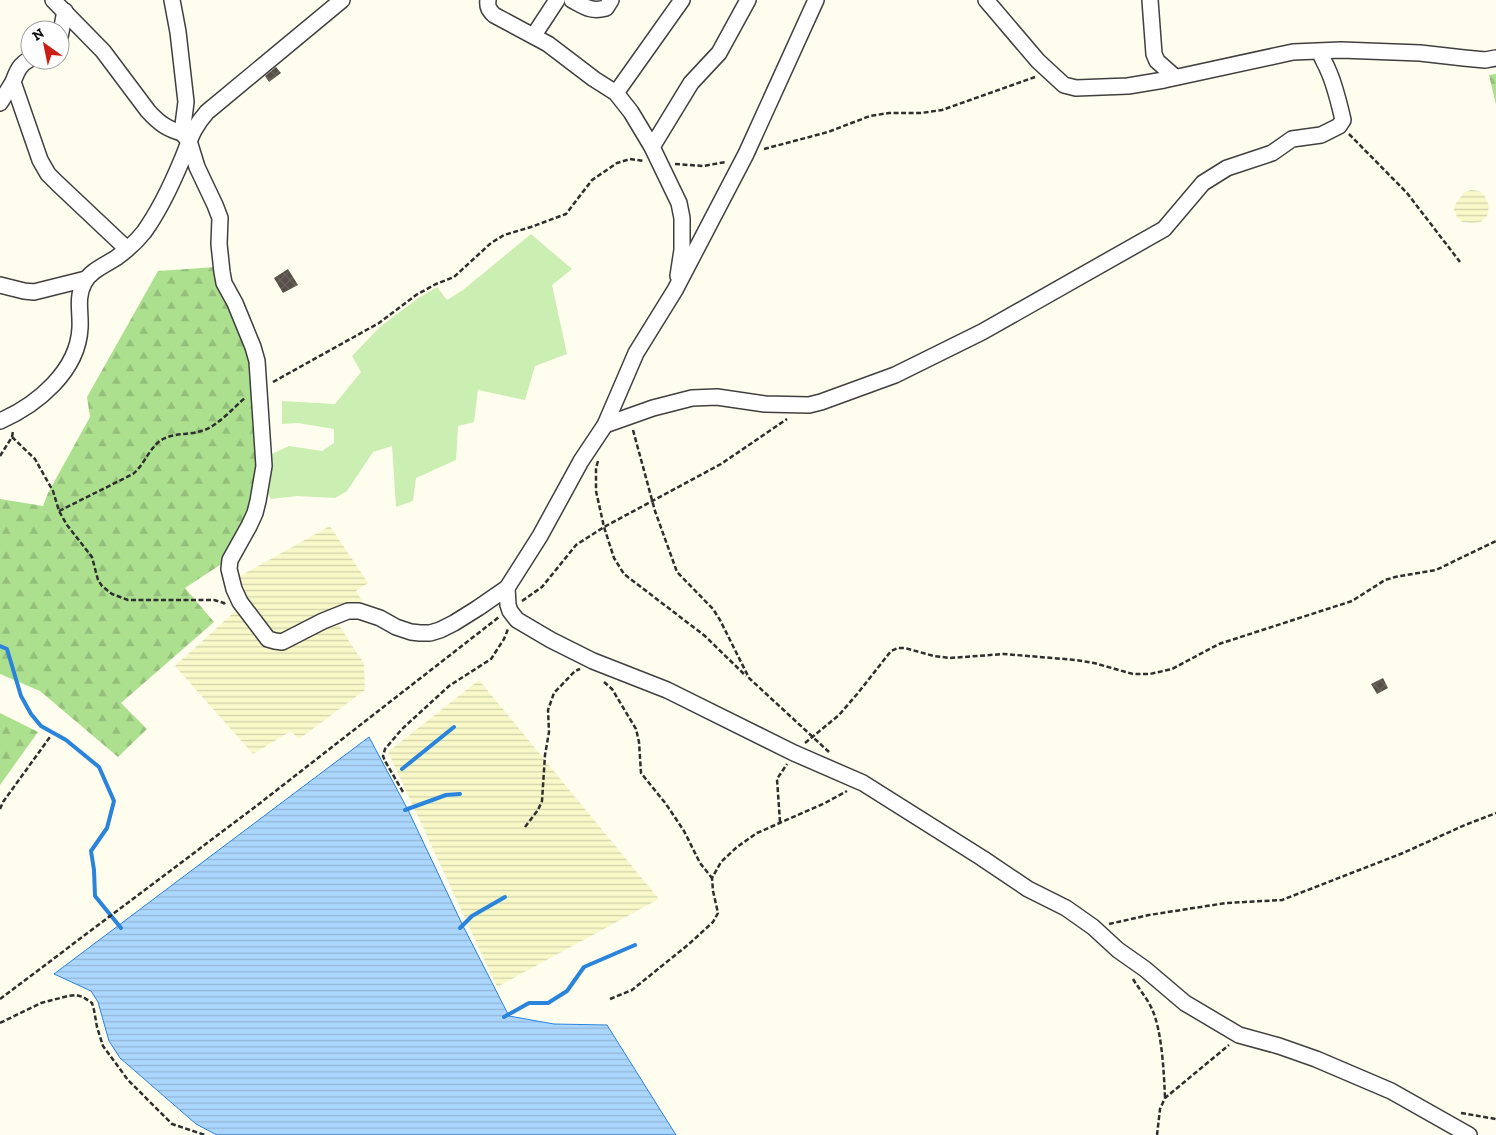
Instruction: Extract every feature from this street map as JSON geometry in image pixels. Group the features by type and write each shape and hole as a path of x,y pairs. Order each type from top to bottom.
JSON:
{"street":[{"path":"53,0 106,55 156,120 166,128 186,137 197,167 216,205 220,218 219,244 224,283 235,303 255,354 264,460 258,501 250,526 230,560 229,568 234,589 240,602 268,639 282,642 322,621 348,611 359,611 411,632 420,634 430,633 454,623 507,588 540,536 581,461 605,425 636,353 675,290 746,154 816,0"},
{"path":"0,285 34,292 86,279 136,242 152,219 173,180 186,137 186,102 178,32 172,0"},
{"path":"186,137 208,112 342,0"},
{"path":"488,0 487,5 494,15 548,44 594,79 616,93 631,112 652,147 679,203 682,218 682,250 675,290"},
{"path":"534,36 557,0"},
{"path":"572,0 595,11 606,8 611,0"},
{"path":"616,93 682,0"},
{"path":"652,147 691,83 719,53 748,0"},
{"path":"986,0 1050,72 1064,85 1076,88 1128,86 1293,52 1341,50 1420,53 1485,60 1496,58"},
{"path":"1150,0 1154,54 1157,61 1175,77"},
{"path":"63,20 65,11"},
{"path":"605,425 653,408 692,398 717,397 765,404 809,405 896,375 982,332 1164,229 1203,183 1228,168 1272,152 1292,139 1321,135 1340,124 1343,120 1336,91 1328,68 1322,61 1320,52"},
{"path":"0,103 20,67"},
{"path":"13,82 36,149 48,174 127,249"},
{"path":"0,421 37,399 57,382 75,351 79,338 80,295 86,279"},
{"path":"507,588 508,605 506,612 517,620 593,661 667,690 794,753 864,782 1028,889 1066,908 1093,927 1118,950 1145,969 1185,1003 1239,1035 1316,1059 1391,1091 1469,1135"}],"path":[{"path":"59,511 133,474 138,470 156,444 163,439 202,431 212,426 250,394 380,323 416,295 454,277 491,243 504,234 531,227 566,214 592,180 617,163 630,159 703,166 724,163 746,154 828,132 870,116 942,110 1050,72"},
{"path":"1340,124 1407,193 1460,262"},
{"path":"0,999 254,807 506,612 542,587 576,545 604,527 720,464 809,405"},
{"path":"0,456 12,437 17,412"},
{"path":"12,437 35,459 53,491 59,511 67,525 92,557 98,580 112,594 128,600 214,600 224,602 230,610"},
{"path":"599,459 596,468 596,490 604,527 614,558 624,574 705,636 749,678"},
{"path":"780,822 778,779 794,753 839,715 891,651 898,648 950,658 1004,654 1076,660 1133,674 1150,674 1172,669 1219,644 1352,601 1390,578 1436,570 1496,541"},
{"path":"403,792 385,761 383,756 384,749 402,729 449,686 491,659 504,639 510,624 506,612"},
{"path":"524,827 538,810 542,801 549,732 548,710 554,693 575,671 588,667 593,661"},
{"path":"600,678 612,689 636,729 639,742 641,773 666,804 684,831 700,863 712,878"},
{"path":"0,809 3,802 50,737"},
{"path":"1093,927 1149,915 1226,903 1282,900 1402,853 1496,813"},
{"path":"1131,976 1152,1009 1159,1036 1165,1098"},
{"path":"0,1023 41,1003 68,996 76,995 83,997 92,1003 103,1046 128,1080 172,1124 205,1135"},
{"path":"1157,1135 1160,1109 1165,1098 1239,1035"}],"green space":[{"path":"1496,74 1496,105 1489,75"},
{"path":"1471,190 1479,191 1485,196 1489,206 1487,216 1481,222 1462,222 1454,210 1459,199 1465,192"},
{"path":"531,234 572,269 552,285 567,354 535,366 525,400 478,390 474,422 458,426 456,460 416,478 413,501 396,507 392,446 373,452 347,491 335,498 297,496 271,499 257,479 261,459 289,446 322,451 334,443 334,429 298,423 282,424 282,401 335,404 361,372 352,356 381,326 417,299 437,287 447,300 463,290"},
{"path":"216,267 243,336 255,379 259,439 256,500 229,559 185,588 214,622 121,703 147,729 118,757 40,691 0,674 0,499 43,506 48,493 90,417 87,397 158,271"},
{"path":"330,526 368,583 356,591 362,601 333,616 364,664 365,690 299,739 291,731 253,754 175,666 243,604 238,577"},
{"path":"479,680 659,899 497,987 388,752"},
{"path":"0,713 38,732 0,785"}],"water":[{"path":"369,737 408,810 462,924 509,1016 554,1024 607,1025 676,1135 217,1135 196,1124 120,1058 109,1041 98,1002 91,991 54,974"}],"building":[{"path":"276,67 281,73 269,82 265,76"},
{"path":"288,269 298,285 283,293 274,278"},
{"path":"1383,678 1388,688 1377,694 1371,684"}],"waterway":[{"path":"0,646 7,649 21,696 31,714 41,726 66,740 99,767 114,801 107,828 91,851 95,896 121,928"},
{"path":"402,769 454,727"},
{"path":"405,810 446,795 460,794"},
{"path":"460,928 472,916 505,897"},
{"path":"504,1017 529,1003 548,1003 567,991 584,967 635,945"}]}
